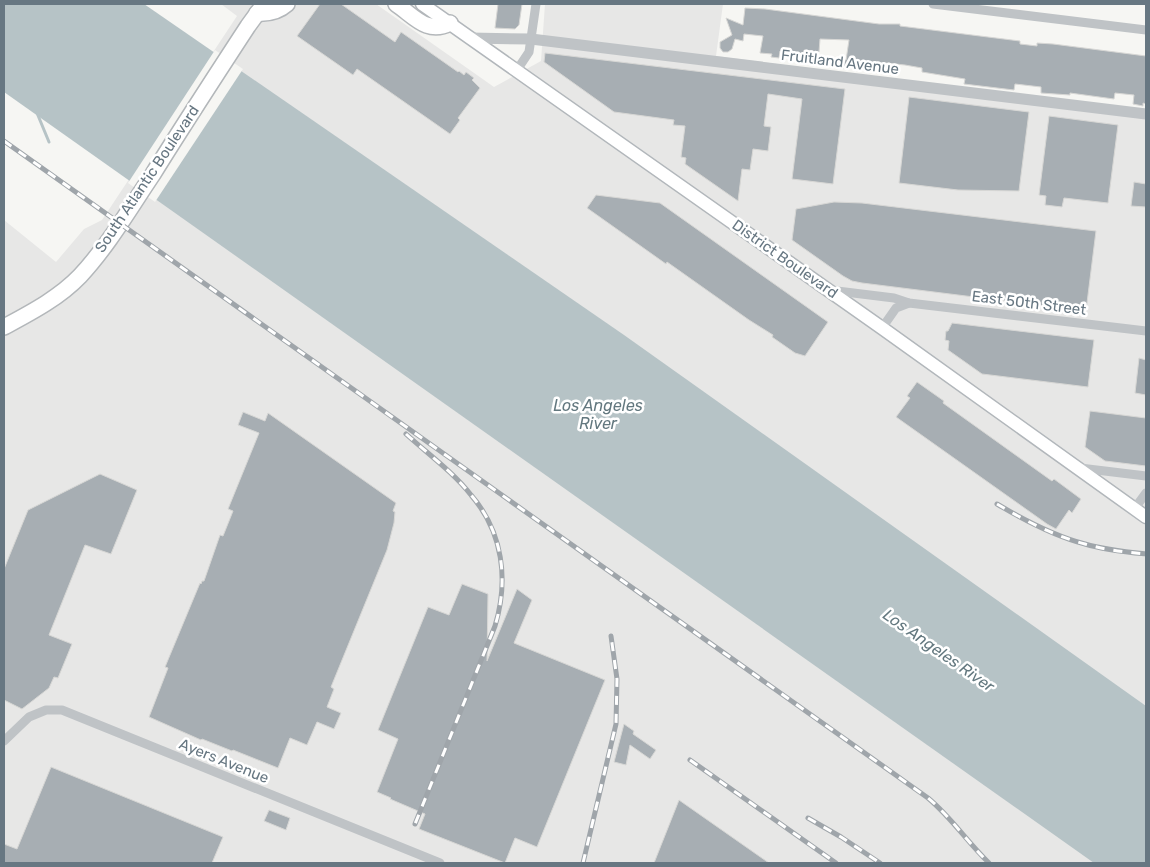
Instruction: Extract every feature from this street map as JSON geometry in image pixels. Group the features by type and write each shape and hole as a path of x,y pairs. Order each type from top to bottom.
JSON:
{"main road":[{"path":"260,8 273,12 282,9 287,4"},
{"path":"396,4 428,26 439,28 450,23"},
{"name":"District Boulevard","path":"422,4 1146,516"},
{"name":"South Atlantic Boulevard","path":"4,327 29,314 68,287 80,276 97,255 127,214 260,8"}],"street":[{"path":"517,70 529,52 536,4"},
{"path":"933,4 1146,30"},
{"name":"Fruitland Avenue","path":"469,38 531,38 1146,114"},
{"name":"East 50th Street","path":"829,290 894,298 909,303 1146,331"},
{"path":"882,328 896,308 909,303"},
{"path":"1079,467 1146,476"},
{"path":"1135,508 1146,494"},
{"name":"Ayers Avenue","path":"4,741 30,717 46,710 62,710 440,863"}],"shaded area":[{"path":"221,4 376,4 494,87 541,61 545,4 723,4 716,56 1146,113 1146,863 4,863 4,220 56,262 84,229 102,220 237,16"}],"water":[{"name":"Los Angeles River","path":"4,4 144,4 624,335 1146,706 1146,863 1094,863 4,92"}],"pier":[{"path":"215,50 243,69 155,202 128,183"}],"building":[{"path":"320,4 341,4 395,42 401,32 458,72 464,75 466,72 474,78 472,80 480,88 458,118 460,120 450,134 357,69 353,75 297,36"},
{"path":"498,4 522,4 519,25 515,29 495,28"},
{"path":"745,8 879,24 900,24 900,26 1020,41 1020,44 1037,46 1037,43 1053,44 1146,56 1146,104 1143,103 1143,106 1133,104 1134,95 1115,93 1114,99 1070,93 1070,95 1041,93 1041,87 1015,84 1014,90 964,84 965,79 922,72 922,68 905,65 886,63 886,67 881,66 880,71 834,67 835,58 846,60 849,40 820,39 819,52 804,50 804,54 780,51 779,58 771,57 772,54 760,53 763,36 744,34 743,41 735,39 732,49 728,52 723,52 720,48 720,42 732,35 726,18 743,25"},
{"path":"545,53 845,89 833,184 792,179 802,99 768,94 764,126 771,127 768,151 753,149 750,170 742,169 738,201 685,164 686,158 681,157 685,126 673,125 674,120 614,112 544,62"},
{"path":"909,97 1029,112 1019,191 958,190 899,183"},
{"path":"1049,116 1118,125 1108,203 1064,198 1062,207 1045,205 1046,196 1039,195"},
{"path":"1134,182 1146,184 1146,207 1131,206"},
{"path":"596,195 660,203 828,322 805,356 795,353 772,337 773,335 667,262 666,264 587,208"},
{"path":"834,202 862,203 1096,231 1086,311 852,281 792,240 796,209"},
{"path":"952,323 1094,340 1088,387 982,374 948,350 949,341 945,340 946,331 948,331"},
{"path":"1139,358 1146,360 1146,395 1135,393"},
{"path":"917,382 944,401 943,403 1052,481 1054,479 1081,499 1072,513 1069,510 1056,529 896,417 910,398 907,396"},
{"path":"1090,411 1146,418 1146,466 1105,461 1085,447"},
{"path":"243,412 265,421 268,413 396,503 393,511 395,512 394,523 387,550 331,687 334,689 327,707 341,713 334,729 317,722 307,745 290,738 278,768 233,750 201,740 149,717 168,668 165,667 200,583 204,581 220,535 223,536 233,511 228,509 259,433 238,425"},
{"path":"100,474 137,490 111,554 85,545 49,635 72,644 58,678 54,677 49,688 22,709 4,700 4,569 28,510"},
{"path":"462,584 488,594 487,661 517,589 532,600 514,643 605,680 537,847 515,838 505,863 419,829 425,814 377,792 398,739 378,730 428,607 449,615"},
{"path":"624,724 634,731 633,734 656,750 650,759 630,745 626,765 614,762"},
{"path":"51,767 223,837 212,863 4,863 4,844 17,849"},
{"path":"679,800 769,863 654,863"},
{"path":"269,810 290,818 286,830 264,821"}],"waterway":[{"path":"37,113 49,142"}],"railway":[{"path":"4,141 928,798 989,863"},
{"path":"406,434 440,463 482,509 496,541 502,574 502,591 495,626 415,824"},
{"path":"997,504 1040,527 1073,541 1108,549 1146,554"},
{"path":"583,863 616,724 617,679 611,636"},
{"path":"690,760 836,863"},
{"path":"808,818 880,863"}]}
